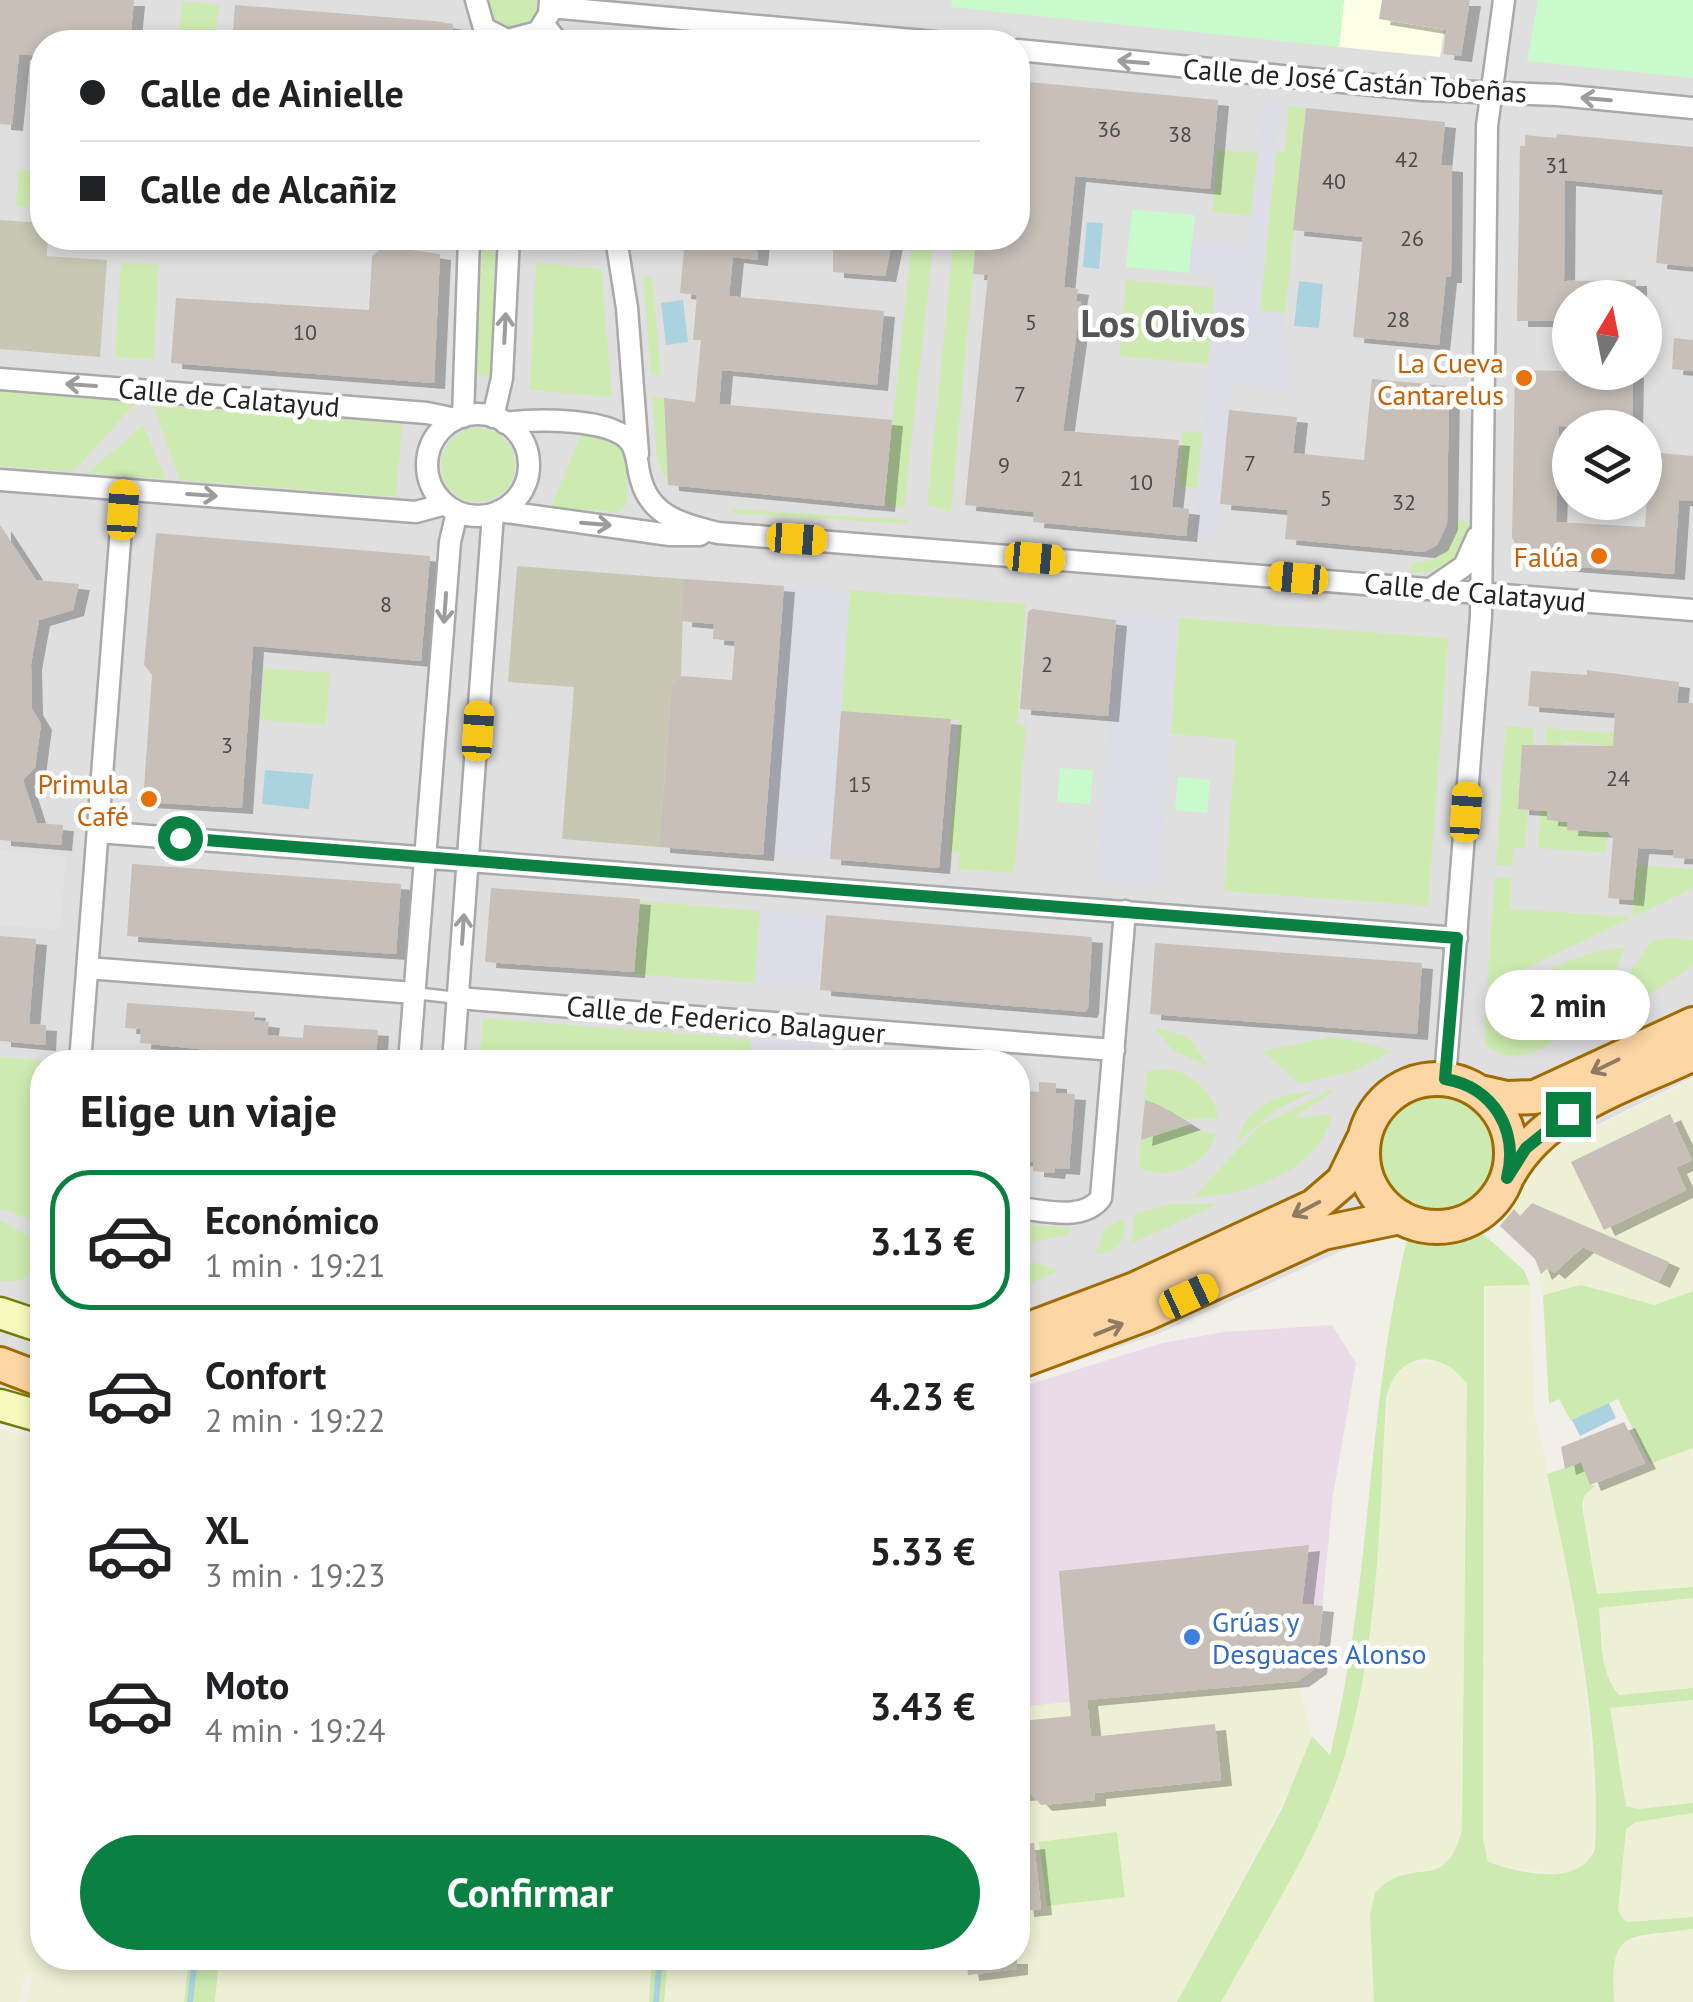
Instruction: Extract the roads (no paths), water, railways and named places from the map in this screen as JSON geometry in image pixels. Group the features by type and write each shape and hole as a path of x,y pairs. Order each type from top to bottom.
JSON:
{"main road":[{"path":"1030,1329 1150,1283 1314,1206 1343,1180 1378,1108 1401,1088 1445,1079 1507,1098 1536,1096 1693,1024"},
{"path":"1365,1136 1366,1176 1380,1200 1400,1217 1435,1227 1464,1222 1490,1205 1526,1148 1552,1124 1693,1054"},
{"path":"1480,1092 1492,1103 1508,1130 1511,1162 1507,1178"},
{"path":"1030,1358 1146,1314 1324,1233 1400,1217"},
{"path":"0,1312 30,1323"},
{"path":"0,1362 30,1367"},
{"path":"0,1362 30,1375"},
{"path":"0,1405 30,1414"}],"street":[{"path":"1445,1079 1480,592 1490,91 1504,0"},
{"path":"532,30 548,11 786,30"},
{"name":"Calle de José Castán Tobeñas","path":"1030,51 1423,90 1490,91 1693,108"},
{"path":"460,418 467,250"},
{"path":"499,420 508,250"},
{"path":"618,250 625,287 640,476"},
{"name":"Calle de Calatayud","path":"0,379 460,418"},
{"path":"410,1050 450,542 451,508 435,493 427,466 435,438 460,418 602,426 627,414 633,396"},
{"path":"0,480 416,512 451,508 496,513 520,494 528,469 523,442 499,420"},
{"name":"Calle de Calatayud","path":"602,426 631,442 644,492 664,515 718,533"},
{"path":"81,1050 124,489"},
{"path":"454,1050 496,513"},
{"name":"Calle de Calatayud","path":"496,513 670,536 718,533 1693,610"},
{"path":"1430,588 1464,566 1480,525"},
{"path":"98,832 1457,938"},
{"path":"1030,1209 1076,1213 1095,1206 1103,1189 1125,912"},
{"path":"88,968 414,994"},
{"name":"Calle de Federico Balaguer","path":"458,998 1114,1050"}],"lane":[{"path":"414,994 458,998"}],"water":[{"path":"1087,222 1103,223 1099,269 1083,267"},
{"path":"1299,281 1323,284 1319,328 1294,326"},
{"path":"683,300 688,342 666,345 661,303"},
{"path":"265,770 313,774 309,809 262,804"},
{"path":"1609,1403 1616,1418 1580,1436 1572,1420"}],"waterway":[{"path":"190,2002 194,1970"},
{"path":"656,2002 659,1970"}],"place":[{"name":"La Cueva Cantarelus","path":"1524,378"},
{"name":"Falúa","path":"1599,556"},
{"name":"Primula Café","path":"149,799"},
{"name":"Grúas y Desguaces Alonso","path":"1192,1637"}],"district":[{"name":"Los Olivos","path":"1163,322"}]}
